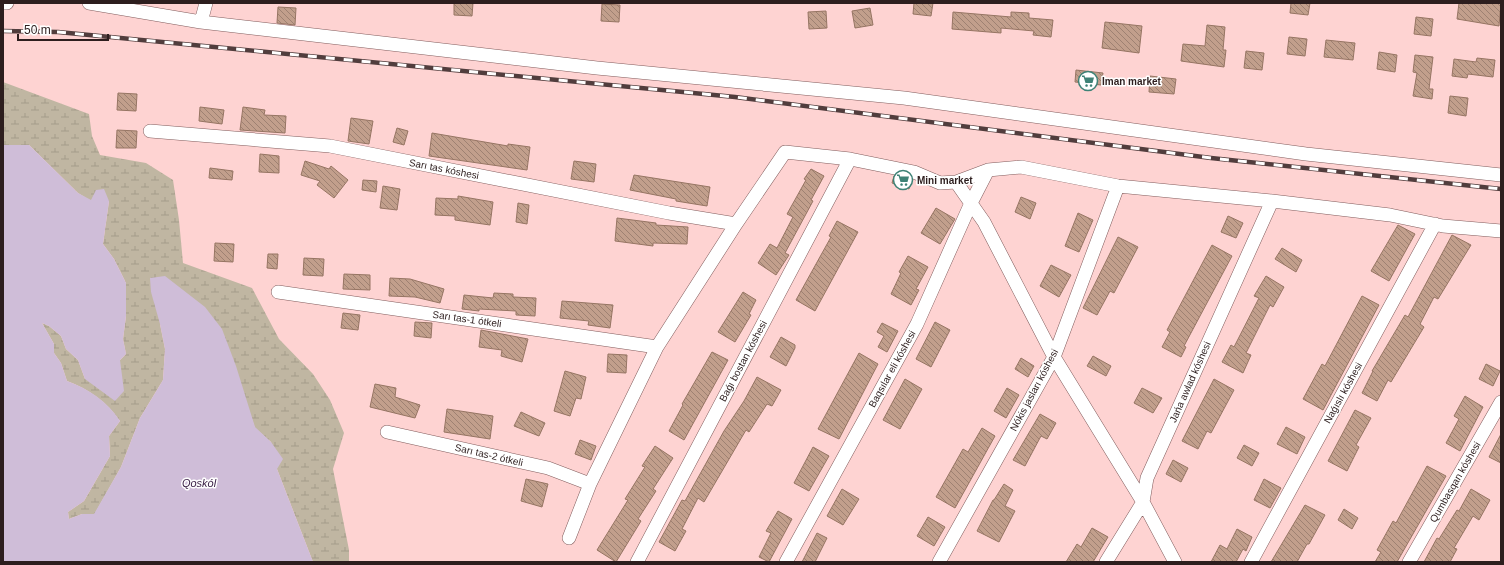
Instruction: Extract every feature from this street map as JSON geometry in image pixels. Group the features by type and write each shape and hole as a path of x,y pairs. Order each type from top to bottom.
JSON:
{"street":[{"path":"89,3 201,22 597,68 904,98 1306,154 1501,175"},
{"path":"201,22 206,3"},
{"name":"Sarı tas kóshesi","path":"150,132 330,146 654,210 736,224"},
{"path":"569,538 590,484 657,347 784,152 850,159 914,172 940,183 956,182 988,170 1021,167 1118,186 1272,200 1390,215 1435,224 1501,232"},
{"name":"Baǵı bostan kóshesi","path":"637,562 850,159"},
{"name":"Baqsılar eli kóshesi","path":"786,562 917,324 971,203 988,170"},
{"path":"956,182 984,222 1054,357 1143,502 1175,562"},
{"name":"Nókis jasları kóshesi","path":"939,562 1054,357 1118,186"},
{"name":"Jańa awlad kóshesi","path":"1106,562 1143,502 1147,478 1272,200"},
{"name":"Naǵıslı kóshesi","path":"1251,562 1435,224"},
{"name":"Sarı tas-1 ótkeli","path":"278,292 657,347"},
{"name":"Qumbasqan kóshesi","path":"1409,562 1501,402"},
{"name":"Sarı tas-2 ótkeli","path":"387,432 548,468 590,484"}],"green space":[{"path":"3,82 89,114 92,136 100,155 146,163 173,180 183,263 252,288 279,339 313,374 330,400 344,433 333,469 349,550 349,562 313,562 277,469 271,442 255,428 245,399 160,324 165,349 163,380 140,418 121,467 94,515 82,514 69,519 68,512 84,501 110,456 109,436 120,421 115,414 97,397 83,388 67,381 61,363 54,353 54,344 42,323 49,326 61,336 66,349 78,360 85,379 120,360 126,354 123,339 126,316 126,283 114,259 103,244 109,201 91,201 78,193 29,145 3,145"}],"water":[{"name":"Qoskól","path":"3,145 29,145 78,193 91,200 96,190 104,189 109,201 103,244 114,259 126,283 126,316 123,339 126,354 120,360 124,391 115,401 85,379 78,360 66,349 61,336 49,326 42,323 54,344 54,353 61,363 67,381 97,396 109,407 120,421 109,436 110,456 84,501 68,512 69,519 82,514 94,514 121,467 140,418 163,380 165,349 151,292 150,278 165,276 205,307 222,329 236,366 255,427 271,442 283,459 277,469 313,562 3,562"}],"building":[{"path":"454,3 473,3 472,16 454,15"},
{"path":"914,3 933,3 931,16 913,14"},
{"path":"1291,3 1310,3 1308,15 1290,13"},
{"path":"1459,3 1501,3 1499,26 1457,19"},
{"path":"602,4 620,5 619,22 601,21"},
{"path":"278,7 296,8 295,25 277,23"},
{"path":"870,8 873,25 855,28 852,11"},
{"path":"826,11 827,28 809,29 808,12"},
{"path":"953,12 1011,17 1011,12 1029,13 1029,18 1053,20 1051,37 1033,35 1034,31 1001,28 1001,33 952,29"},
{"path":"1416,17 1433,19 1431,36 1414,34"},
{"path":"1105,22 1142,26 1139,53 1102,48"},
{"path":"1207,25 1225,27 1223,50 1226,50 1224,67 1181,61 1183,44 1205,46"},
{"path":"1289,37 1307,39 1305,56 1287,54"},
{"path":"1326,40 1355,43 1353,60 1324,57"},
{"path":"1246,51 1264,53 1262,70 1244,68"},
{"path":"1379,52 1397,55 1395,72 1377,69"},
{"path":"1415,55 1433,57 1429,89 1433,89 1432,99 1413,96 1417,73 1413,72"},
{"path":"1477,58 1495,60 1493,77 1468,74 1467,78 1452,76 1454,59 1476,62"},
{"path":"1076,70 1103,73 1101,85 1075,82"},
{"path":"1150,76 1176,79 1174,94 1149,92"},
{"path":"118,93 137,94 136,111 117,110"},
{"path":"1450,96 1468,98 1466,116 1448,113"},
{"path":"200,107 224,110 222,124 199,121"},
{"path":"243,107 265,110 264,115 286,116 285,133 240,130"},
{"path":"351,118 373,121 369,144 348,141"},
{"path":"397,128 408,131 404,145 393,142"},
{"path":"117,130 137,131 136,148 116,148"},
{"path":"432,133 508,146 508,144 530,147 527,170 429,156"},
{"path":"260,154 279,156 279,173 259,172"},
{"path":"305,161 329,169 331,166 348,180 334,198 317,185 320,181 301,175"},
{"path":"574,161 596,164 594,182 571,179"},
{"path":"210,168 233,171 232,180 209,178"},
{"path":"811,169 824,176 811,200 813,201 785,253 789,255 776,275 758,263 770,244 777,248 793,217 787,214 806,180 804,179"},
{"path":"634,175 710,187 707,206 676,201 676,199 630,190"},
{"path":"894,176 912,181 909,189 892,183"},
{"path":"363,180 377,181 376,192 362,190"},
{"path":"383,186 400,189 397,210 380,208"},
{"path":"458,196 493,202 490,225 455,220 455,216 435,215 436,198 458,199"},
{"path":"1021,197 1036,203 1030,219 1015,212"},
{"path":"518,203 529,205 527,224 516,222"},
{"path":"936,208 955,219 940,244 921,233"},
{"path":"1078,213 1093,220 1079,252 1065,246"},
{"path":"1228,216 1243,223 1236,238 1221,232"},
{"path":"617,218 656,223 656,225 688,227 687,244 653,243 653,246 615,241"},
{"path":"837,221 858,232 815,311 796,300 831,237 829,236"},
{"path":"1398,225 1415,234 1389,281 1371,271"},
{"path":"1452,235 1471,245 1438,299 1434,297 1420,324 1424,327 1391,382 1388,380 1377,401 1362,393 1372,371 1405,315 1408,317"},
{"path":"1118,237 1138,247 1114,293 1110,291 1097,315 1083,308"},
{"path":"215,243 234,244 233,262 214,261"},
{"path":"1212,245 1232,256 1184,346 1186,347 1181,357 1162,347 1170,332 1167,330"},
{"path":"1282,248 1302,260 1296,272 1275,259"},
{"path":"268,254 278,254 277,269 267,268"},
{"path":"908,256 928,267 916,289 919,290 911,305 891,294 901,273 899,272"},
{"path":"304,258 324,259 323,276 303,275"},
{"path":"1051,265 1071,275 1059,297 1040,286"},
{"path":"344,274 370,275 370,290 343,289"},
{"path":"1266,276 1284,287 1273,307 1270,305 1246,353 1251,355 1243,373 1222,362 1231,345 1234,347 1259,298 1254,296"},
{"path":"390,278 410,279 444,289 440,303 415,297 389,296"},
{"path":"743,292 756,300 749,314 751,315 735,342 718,332"},
{"path":"494,293 513,294 513,297 536,298 535,316 516,315 516,311 479,309 479,311 462,309 464,295 493,298"},
{"path":"1362,296 1379,305 1323,410 1303,399 1322,364 1325,366"},
{"path":"562,301 613,305 610,328 588,325 589,321 560,318"},
{"path":"343,313 360,315 358,330 341,328"},
{"path":"415,322 432,323 431,338 414,336"},
{"path":"935,322 950,330 931,367 916,359"},
{"path":"882,323 898,331 887,352 878,347 884,336 877,332"},
{"path":"481,330 528,339 522,362 501,356 502,350 479,347"},
{"path":"781,337 795,345 786,366 770,357"},
{"path":"712,352 728,360 684,440 669,431 683,405 682,404"},
{"path":"859,353 878,364 839,439 818,429"},
{"path":"608,354 627,355 626,373 607,372"},
{"path":"1093,356 1111,366 1106,376 1087,366"},
{"path":"1021,358 1034,366 1028,377 1015,369"},
{"path":"1486,364 1500,371 1493,386 1479,379"},
{"path":"565,371 586,377 581,399 576,398 570,416 554,411"},
{"path":"757,377 781,390 772,406 767,404 749,432 746,430 704,502 698,498 682,529 686,531 675,551 659,542 682,500 685,501 724,431 744,401"},
{"path":"905,379 922,389 900,429 883,420"},
{"path":"1214,379 1234,390 1211,433 1207,431 1198,449 1182,441"},
{"path":"375,384 396,388 395,397 420,405 415,418 370,407"},
{"path":"1007,388 1019,395 1006,418 994,411"},
{"path":"1142,388 1162,398 1153,413 1134,403"},
{"path":"1465,396 1483,407 1460,451 1446,443 1459,419 1454,416"},
{"path":"447,409 493,416 490,439 444,432"},
{"path":"1355,410 1371,418 1356,445 1359,447 1347,471 1328,461"},
{"path":"521,412 545,423 539,436 514,426"},
{"path":"1040,414 1056,423 1047,439 1041,436 1025,466 1013,460"},
{"path":"1286,427 1305,437 1297,454 1277,444"},
{"path":"982,428 995,436 955,508 936,497 963,449 968,452"},
{"path":"1501,434 1501,463 1489,457"},
{"path":"580,440 596,446 591,460 575,454"},
{"path":"1244,445 1259,453 1252,466 1237,458"},
{"path":"655,446 673,458 653,489 656,491 638,519 641,521 616,562 597,550 628,500 625,499 645,467 642,466"},
{"path":"813,447 829,456 809,491 794,483"},
{"path":"1173,460 1188,468 1181,482 1166,474"},
{"path":"1427,466 1446,476 1397,562 1375,562 1381,552 1377,550 1393,521 1396,523"},
{"path":"526,479 548,484 542,507 521,501"},
{"path":"1264,479 1281,488 1270,508 1254,500"},
{"path":"1004,484 1013,490 1005,506 1015,511 999,542 977,531 993,500"},
{"path":"842,489 859,499 843,525 827,516"},
{"path":"1471,489 1490,500 1479,520 1473,516 1454,548 1457,549 1450,562 1424,562 1437,538 1439,539 1457,510 1459,511"},
{"path":"1305,505 1325,515 1309,544 1307,544 1297,562 1271,562"},
{"path":"1344,509 1358,518 1352,529 1338,520"},
{"path":"778,511 792,519 769,562 759,557 771,533 766,531"},
{"path":"928,517 945,527 934,546 917,536"},
{"path":"1092,528 1108,537 1093,562 1066,562 1077,544 1081,547"},
{"path":"1237,529 1252,537 1246,551 1243,549 1236,562 1211,562 1220,545 1227,549"},
{"path":"817,533 827,538 815,562 802,562"}],"railway":[{"path":"3,31 58,32 735,97 1211,158 1501,189"}],"place":[{"name":"Iman market","path":"1088,81"},
{"name":"Mini market","path":"903,180"}]}
